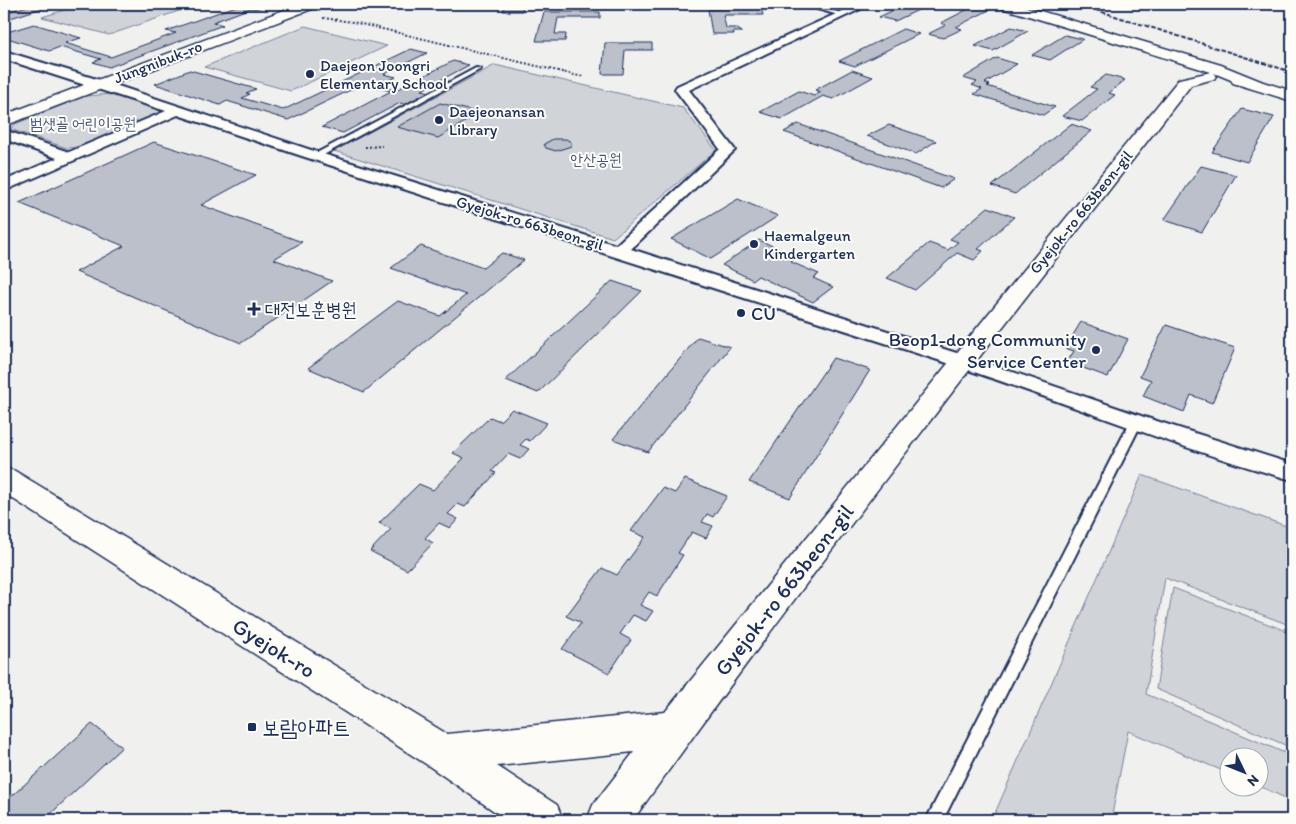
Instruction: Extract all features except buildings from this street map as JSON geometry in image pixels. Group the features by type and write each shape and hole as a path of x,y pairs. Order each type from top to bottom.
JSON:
{"main road":[{"name":"Jungnibuk-ro","path":"4,121 312,4"},
{"path":"1004,4 1165,56 1199,75 1251,83"},
{"path":"1165,56 1181,67 1180,72 1251,83 1292,96"},
{"name":"Gyejok-ro 663beon-gil","path":"608,820 675,730 962,361 1199,75"},
{"name":"Gyejok-ro","path":"4,478 443,753 542,820"},
{"path":"443,753 675,730"}],"street":[{"path":"619,251 728,150 680,89 866,4"},
{"name":"Gyejok-ro 663beon-gil","path":"4,55 99,84 315,156 962,361 1136,422 1292,472"},
{"path":"4,186 178,110"},
{"path":"4,134 69,157"}],"lane":[{"path":"803,4 842,14"},
{"path":"315,156 478,69"},
{"path":"934,820 1136,422"}],"path":[{"path":"322,17 362,24 583,77"}],"green space":[{"path":"84,4 199,4 109,35 42,17"},
{"path":"305,26 387,46 291,91 204,67"},
{"name":"안산공원","path":"495,65 683,108 716,150 613,238 334,151"},
{"name":"범샛골 어린이공원","path":"112,94 169,112 88,146 67,148 10,129 15,124 85,96"},
{"path":"1142,475 1292,528 1292,626 1165,578 1146,694 1292,756 1292,801 1268,790 1268,746 1218,746 1218,769 1128,731 1111,820 992,820"},
{"path":"1173,588 1292,633 1292,748 1156,689"}],"railway":[{"path":"1077,4 1292,72"}],"place":[{"name":"Daejeon Joongri Elementary School","path":"310,74"},
{"name":"Daejeonansan Library","path":"439,120"},
{"name":"Haemalgeun Kindergarten","path":"754,244"},
{"name":"대전보훈병원","path":"254,309"},
{"name":"CU","path":"741,313"},
{"name":"Beop1-dong Community Service Center","path":"1096,350"},
{"name":"보람아파트","path":"252,727"}]}
